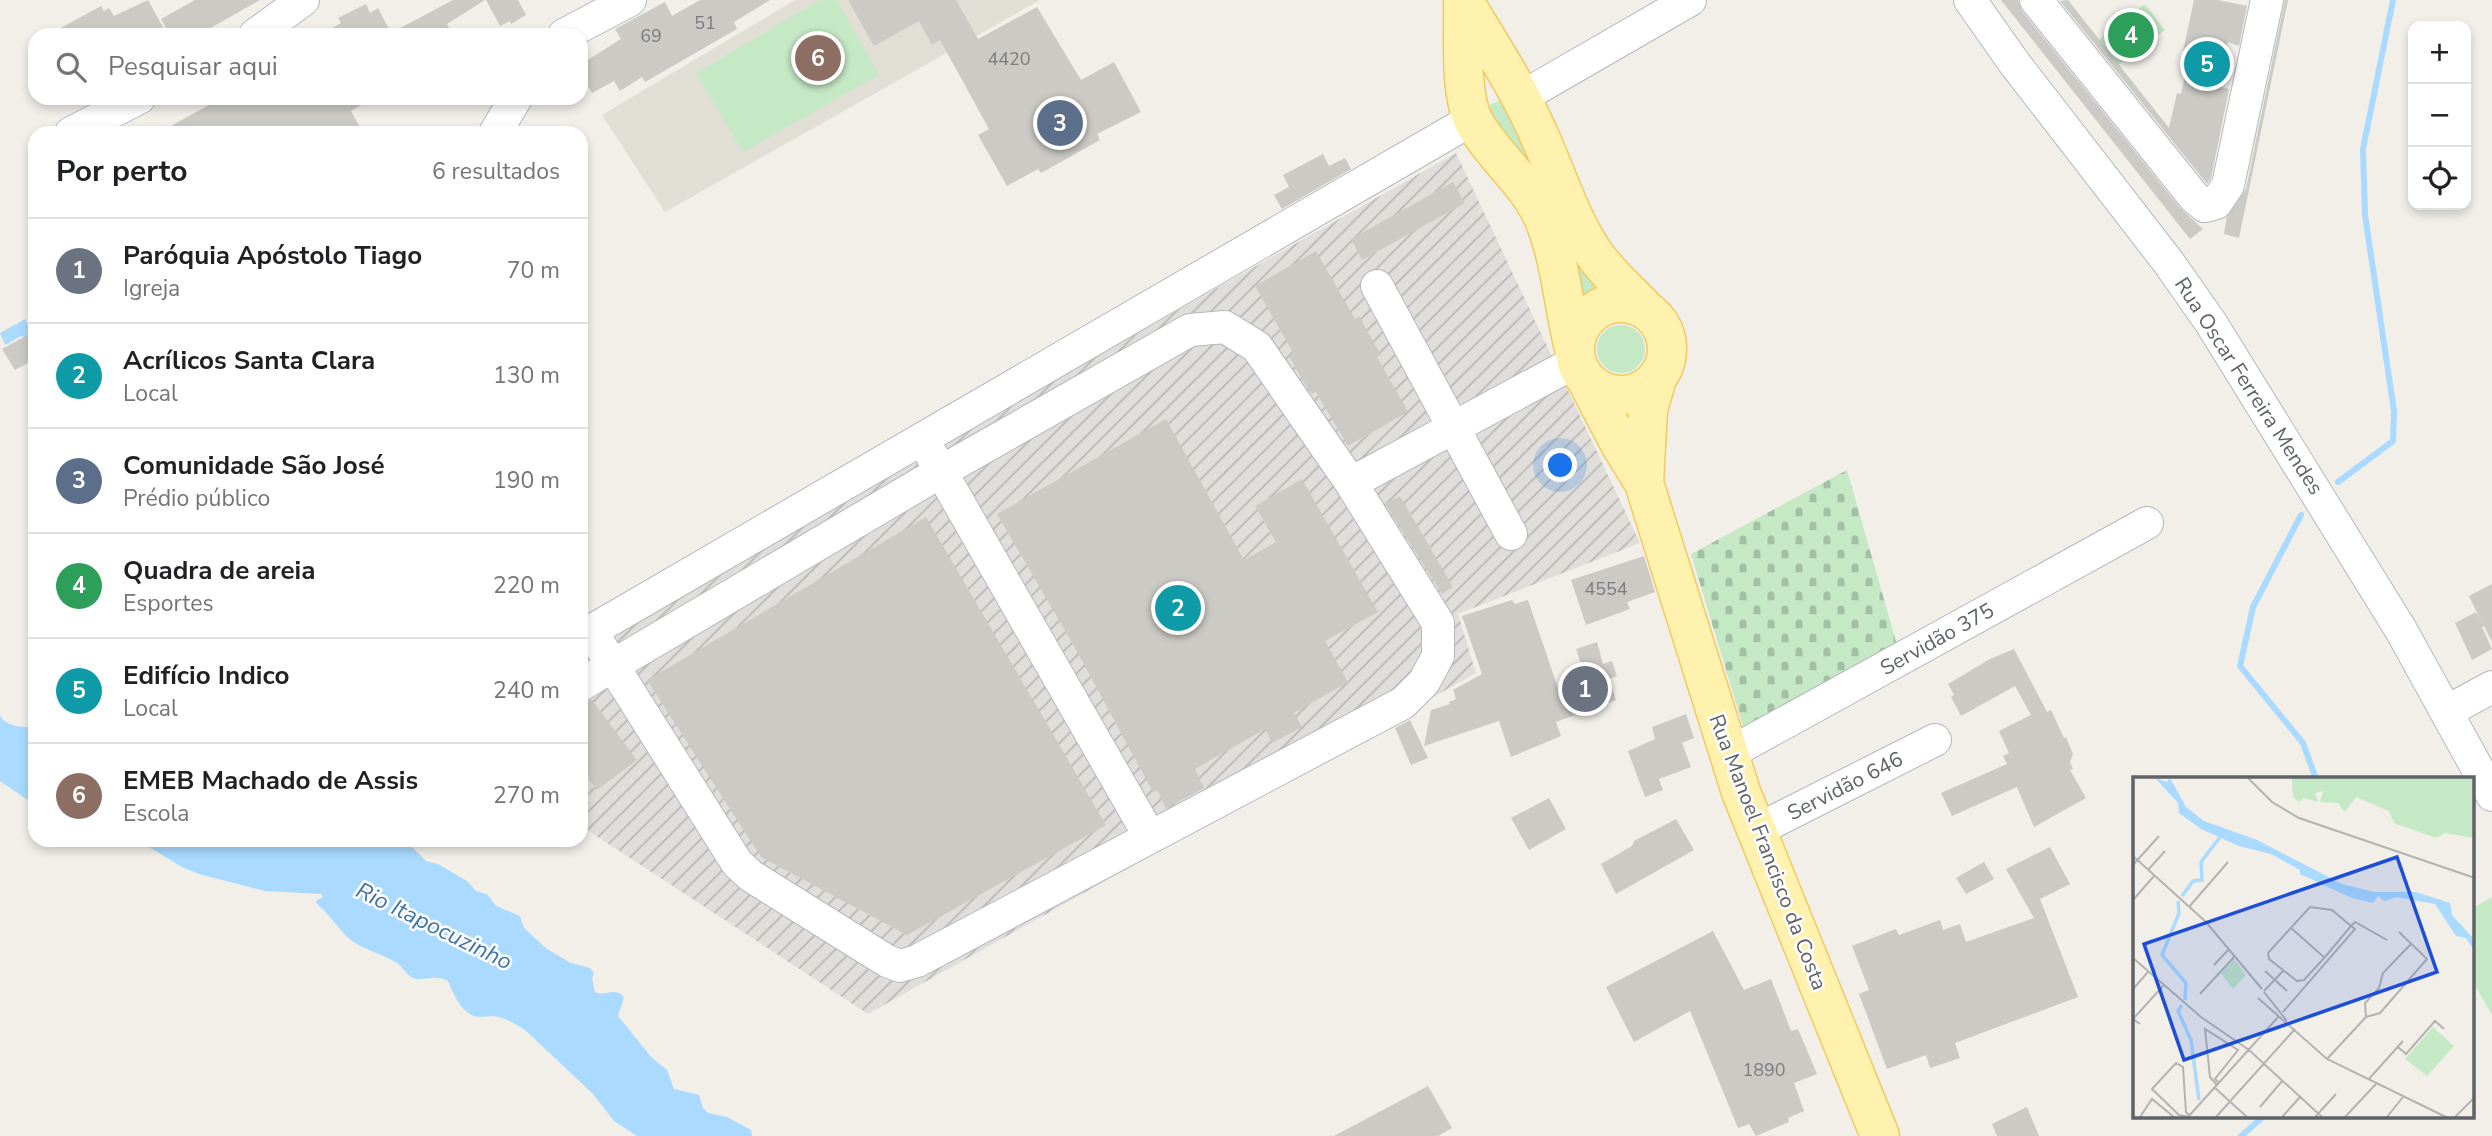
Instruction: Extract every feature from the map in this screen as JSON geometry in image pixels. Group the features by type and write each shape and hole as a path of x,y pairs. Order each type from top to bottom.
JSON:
{"main road":[{"path":"1463,0 1515,87 1577,224 1594,253 1658,321 1664,334 1667,350 1664,365 1657,378 1644,389 1629,395 1613,395 1598,389 1579,364 1576,337 1582,324 1592,313 1605,306 1629,304 1648,312"},
{"name":"Rua Manoel Francisco da Costa","path":"1463,0 1464,62 1470,106 1484,137 1527,190 1542,215 1560,275 1566,318 1579,364 1621,446 1644,483 1728,754 1755,831 1880,1136"},
{"path":"1470,106 1484,77 1494,75 1515,87"},
{"name":"Rua Manoel Francisco da Costa","path":"1644,483 1647,410 1657,378"}],"street":[{"path":"265,28 303,0"},
{"path":"577,28 630,0"},
{"path":"1515,87 1690,0"},
{"name":"Rua Oscar Ferreira Mendes","path":"1970,0 2040,97 2169,263 2211,323 2393,618 2492,796"},
{"path":"2036,0 2194,197 2205,206 2216,203 2228,185 2267,0"},
{"path":"85,126 125,105"},
{"path":"499,126 512,105"},
{"path":"588,681 612,666 942,471 1190,330 1225,327 1257,347 1351,482 1438,623 1438,656 1424,682 1403,702 917,961 900,965 887,961 751,876 737,863 612,666 591,631 922,438 1470,106"},
{"path":"1377,286 1511,534"},
{"path":"1351,482 1579,364"},
{"path":"922,438 1150,837"},
{"name":"Servidão 375","path":"1728,754 2147,523"},
{"path":"2446,712 2492,687"},
{"name":"Servidão 646","path":"1755,831 1935,740"}],"shaded area":[{"path":"795,0 1040,0 665,212 602,115"},
{"path":"1456,153 1640,543 1458,614 1476,673 868,1014 588,831 588,643"}],"green space":[{"path":"820,0 837,0 879,75 743,152 696,73"},
{"path":"2145,4 2165,30 2118,65 2098,40"},
{"path":"1499,101 1511,106 1598,291 1579,299 1486,112 1491,104"},
{"path":"1621,325 1638,332 1645,349 1638,366 1621,373 1604,366 1597,349 1604,332"},
{"path":"1847,470 1897,645 1744,730 1691,554"},
{"path":"2492,897 2492,1015 2474,984 2474,907"}],"water":[{"path":"25,319 28,326 28,337 21,336 5,345 0,333"},
{"path":"0,715 6,722 28,727 28,800 0,781"},
{"name":"Rio Itapocuzinho","path":"149,847 412,847 426,861 438,864 467,881 476,891 488,895 496,906 520,916 524,928 547,949 571,963 590,968 594,973 592,979 595,992 617,992 624,997 618,1016 652,1058 667,1070 674,1089 699,1095 703,1108 708,1113 727,1117 751,1130 752,1136 637,1136 614,1121 593,1094 525,1030 501,1018 473,1016 460,1004 448,981 438,978 415,979 397,963 351,940 317,904 316,901 323,897 321,894 265,891 182,867"}],"building":[{"path":"148,0 163,28 61,28 101,6 104,11 109,8 114,16"},
{"path":"195,0 260,0 210,28 166,28 161,19"},
{"path":"453,0 485,0 447,24 449,28 400,28"},
{"path":"486,0 518,0 526,15 511,24 510,21 500,26"},
{"path":"700,0 770,0 734,22 737,29 645,82 642,77 620,91 614,81 592,93 588,86 588,60 621,39 615,29 665,2 672,16"},
{"path":"848,0 956,0 978,39 1037,7 1081,80 1114,62 1141,112 1097,134 1100,140 1041,173 1038,169 1007,186 978,135 989,129 940,40 932,45 919,21 874,46"},
{"path":"2001,0 2018,0 2022,11 2180,208 2203,229 2190,239"},
{"path":"2068,0 2169,128 2177,93 2181,94 2189,57 2182,56 2194,0 2218,0 2247,6 2239,46 2228,42 2219,86 2229,89 2211,178 2207,184 2060,1"},
{"path":"2285,0 2288,0 2239,238 2224,234 2227,216 2246,189"},
{"path":"366,4 370,13 378,8 388,28 332,28 341,23 338,18"},
{"path":"209,105 362,105 351,111 359,126 171,126"},
{"path":"1323,154 1329,166 1345,158 1351,169 1282,209 1274,195 1289,187 1283,175"},
{"path":"1453,182 1465,203 1362,260 1351,239"},
{"path":"1316,251 1355,319 1359,316 1381,355 1377,357 1408,412 1348,446 1316,392 1312,394 1303,381 1289,356 1294,354 1255,286"},
{"path":"28,335 28,363 15,370 2,349"},
{"path":"1166,419 1244,560 1276,542 1255,506 1302,479 1378,612 1325,641 1348,682 1294,713 1302,727 1272,743 1265,729 1195,769 1204,788 1166,808 1157,790 1153,792 1074,646 997,514"},
{"path":"1400,496 1453,587 1442,594 1385,504"},
{"path":"926,517 1106,825 907,935 761,857 647,680"},
{"path":"1644,556 1655,592 1627,602 1630,609 1586,625 1571,580"},
{"path":"2492,584 2492,642 2484,626 2482,627 2492,649 2472,660 2455,623 2476,612 2482,623 2469,596"},
{"path":"1512,600 1515,604 1528,600 1559,691 1587,682 1576,649 1597,642 1603,664 1612,661 1617,676 1609,679 1616,700 1556,722 1561,736 1511,757 1499,721 1424,746 1431,710 1450,704 1449,702 1456,699 1453,690 1482,674 1462,616"},
{"path":"2014,649 2047,712 2051,710 2064,738 2066,737 2073,754 2070,762 2073,769 2070,770 2086,798 2034,827 2017,787 1952,816 1941,793 2007,764 2003,756 2009,753 1999,731 2031,715 2015,686 1961,716 1951,697 1954,695 1948,684 1990,659"},
{"path":"592,700 637,760 597,790 588,778 588,701"},
{"path":"1686,714 1694,738 1682,743 1691,767 1659,779 1663,790 1645,797 1628,751 1655,739 1652,727"},
{"path":"1410,720 1428,758 1411,765 1395,728"},
{"path":"1549,798 1566,829 1529,850 1511,818"},
{"path":"1676,819 1694,850 1616,894 1601,864 1632,846 1634,841"},
{"path":"2050,847 2070,884 2040,899 2078,997 1955,1043 1960,1058 1930,1068 1926,1055 1887,1069 1859,994 1869,990 1852,946 1896,929 1899,935 1940,920 1943,930 1960,924 1966,942 2034,918 2006,869"},
{"path":"1984,862 1994,879 1966,894 1956,878"},
{"path":"1713,931 1744,990 1771,979 1791,1031 1798,1029 1817,1074 1794,1083 1804,1111 1788,1118 1789,1122 1756,1136 1749,1124 1738,1128 1690,1011 1634,1042 1606,987"},
{"path":"1428,1086 1452,1128 1438,1136 1334,1136"},
{"path":"2027,1107 2039,1136 1997,1136 1992,1124"}],"waterway":[{"path":"2338,482 2393,441 2394,411 2365,215 2363,149 2393,0"},
{"path":"2301,515 2253,607 2240,666 2303,743 2315,777"},
{"path":"2241,1136 2262,1118"}],"place":[{"name":"Quadra de areia","path":"2131,35"},
{"name":"EMEB Machado de Assis","path":"818,58"},
{"name":"Edifício Indico","path":"2207,64"},
{"name":"Comunidade São José","path":"1060,123"},
{"name":"Acrílicos Santa Clara","path":"1178,608"},
{"name":"Paróquia Apóstolo Tiago","path":"1585,689"}]}
